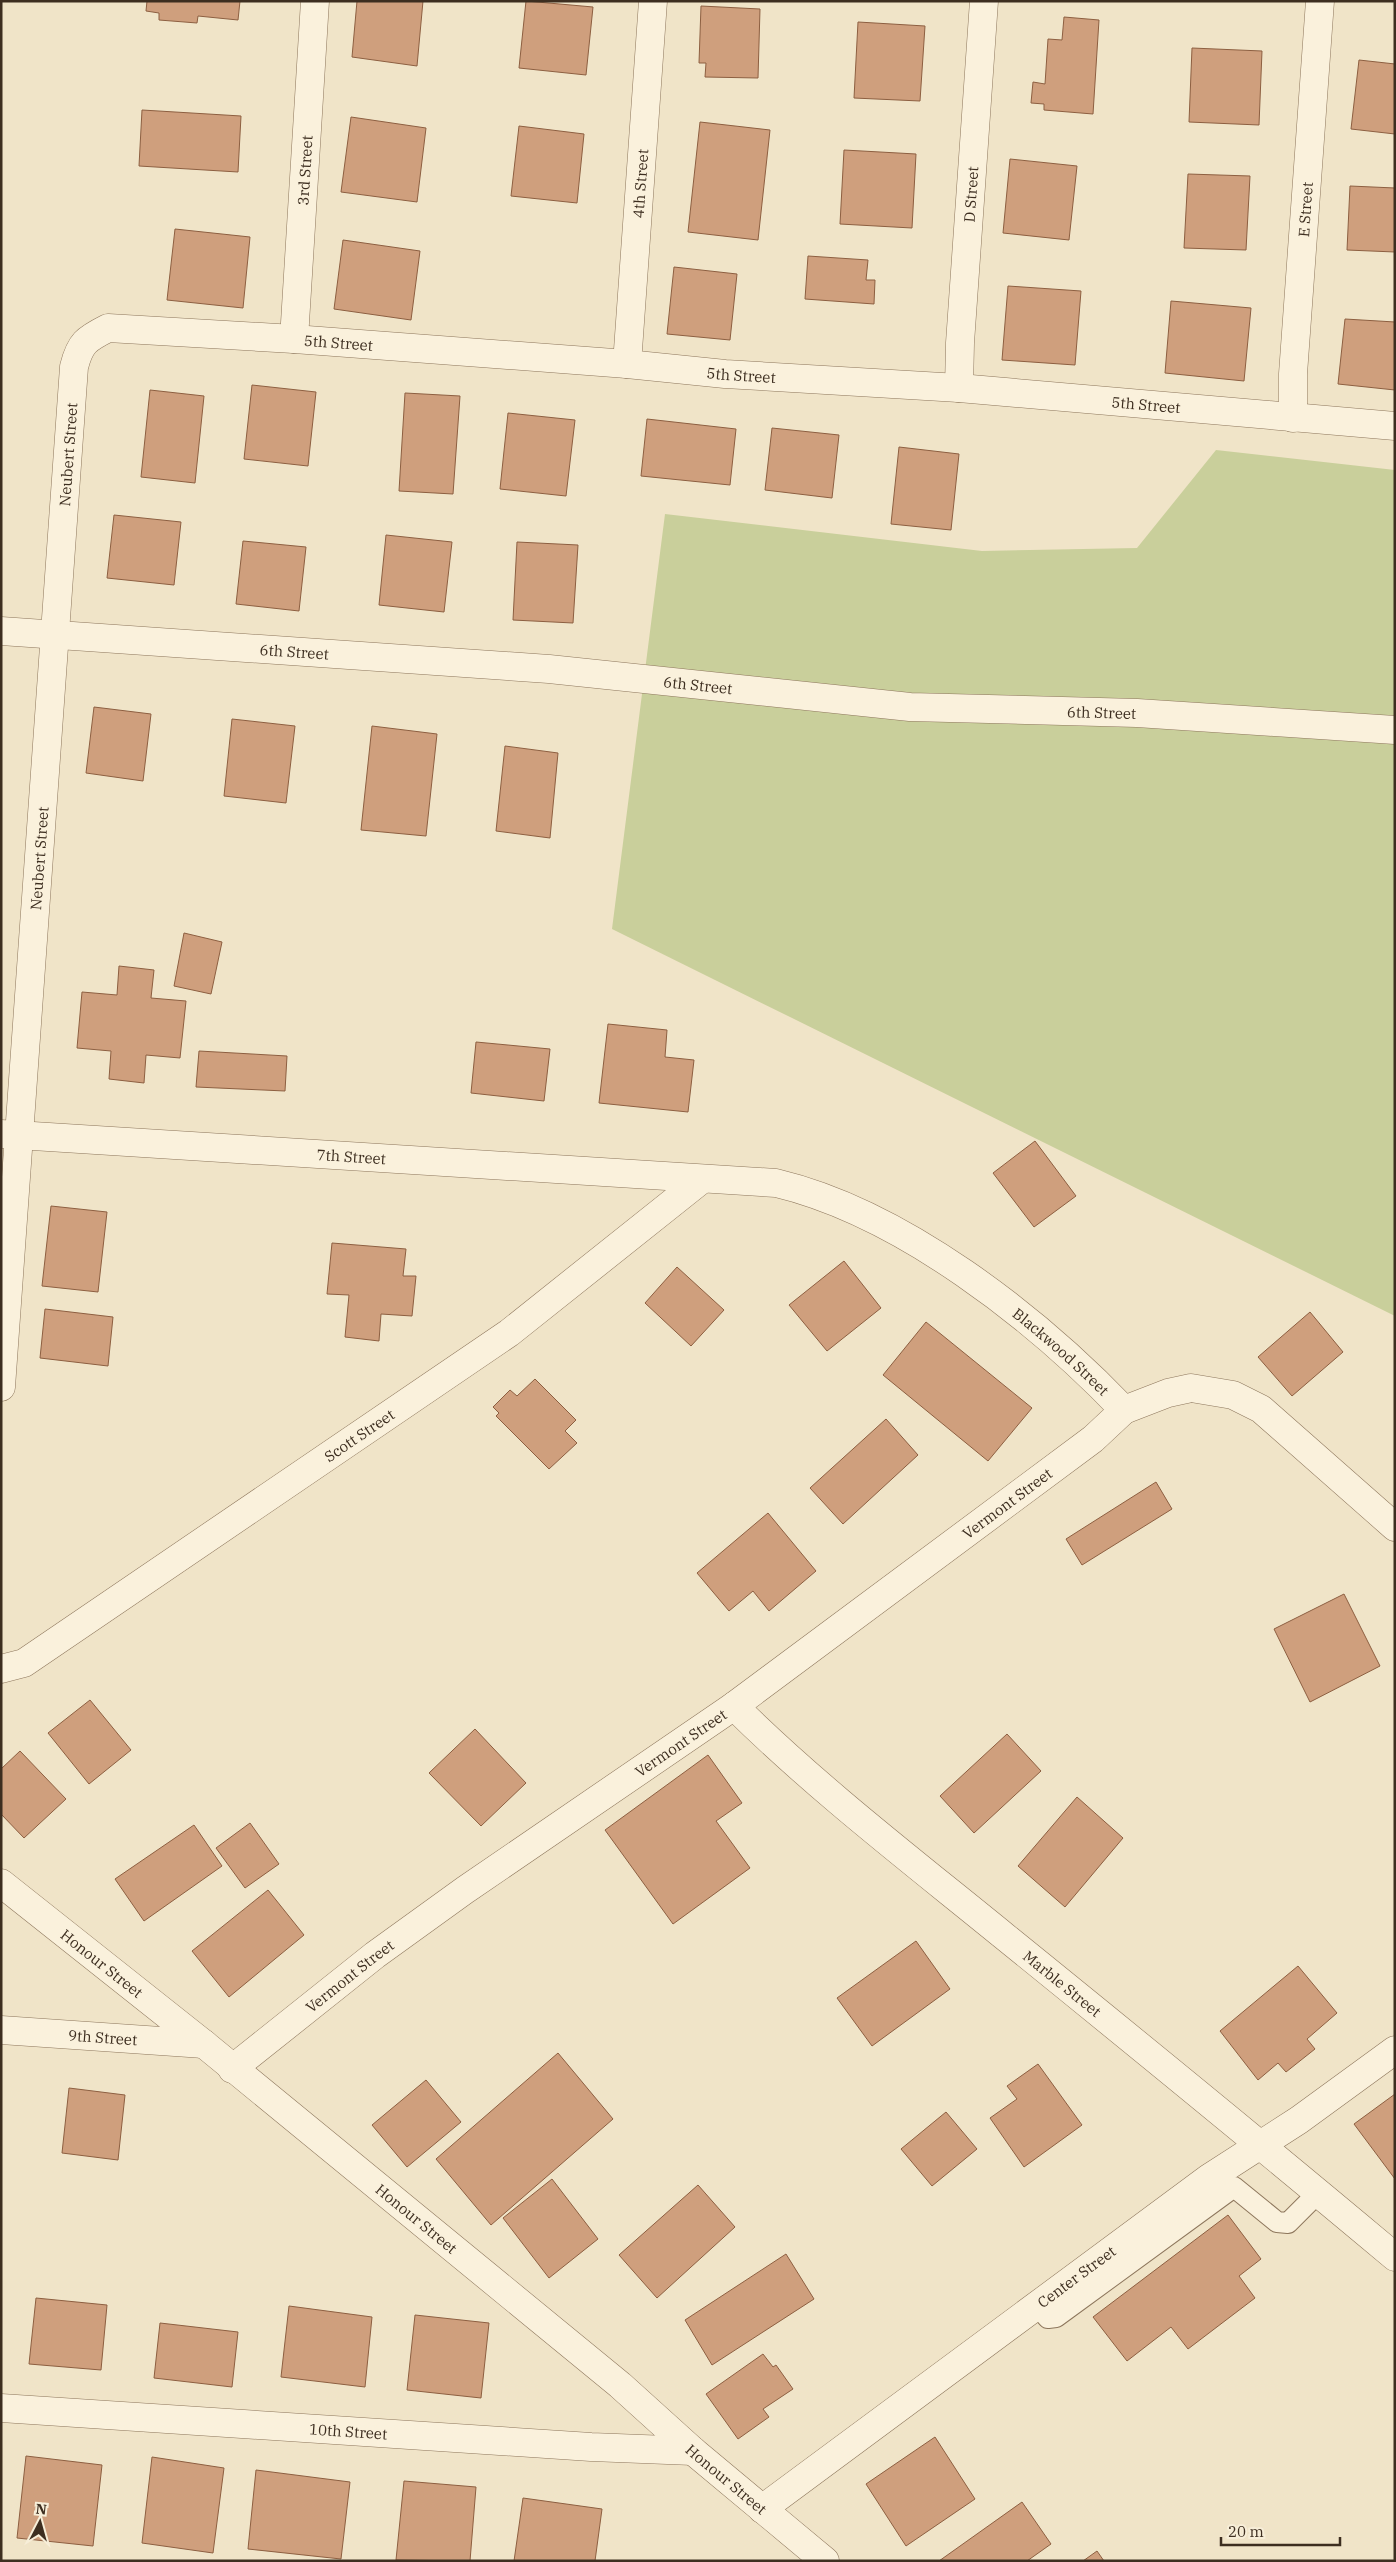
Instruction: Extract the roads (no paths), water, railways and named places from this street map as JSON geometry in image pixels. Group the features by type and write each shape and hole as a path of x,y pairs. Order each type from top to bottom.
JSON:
{"street":[{"name":"3rd Street","path":"294,339 315,1"},
{"name":"4th Street","path":"627,364 653,1"},
{"name":"D Street","path":"959,388 960,333 984,1"},
{"name":"E Street","path":"1293,418 1293,374 1320,1"},
{"name":"5th Street","path":"91,336 108,328 294,339 627,364 725,374 959,388 1395,426"},
{"name":"Neubert Street","path":"1,1387 11,1134 54,635 74,367 79,348 91,336"},
{"name":"6th Street","path":"1,631 549,669 910,707 1137,713 1395,730"},
{"name":"7th Street","path":"11,1134 701,1180"},
{"name":"Blackwood Street","path":"701,1180 776,1183 801,1189 880,1224 950,1263 1008,1305 1090,1374 1124,1410"},
{"name":"Scott Street","path":"1,1669 24,1664 509,1333 701,1180"},
{"path":"1124,1410 1168,1393 1191,1388 1232,1395 1261,1409 1395,1527"},
{"name":"Vermont Street","path":"232,2069 375,1956 465,1890 734,1706 1093,1438 1124,1410"},
{"name":"Marble Street","path":"734,1706 778,1749 892,1845 1395,2257"},
{"name":"Honour Street","path":"1,1883 204,2044 232,2069 620,2385 693,2451 825,2561"},
{"name":"9th Street","path":"1,2030 204,2044"},
{"name":"Center Street","path":"762,2509 1036,2306 1227,2179 1260,2145 1395,2050"},
{"name":"10th Street","path":"1,2408 591,2447 693,2451"}],"lane":[{"path":"1227,2179 1277,2222 1288,2224 1318,2193"}]}
